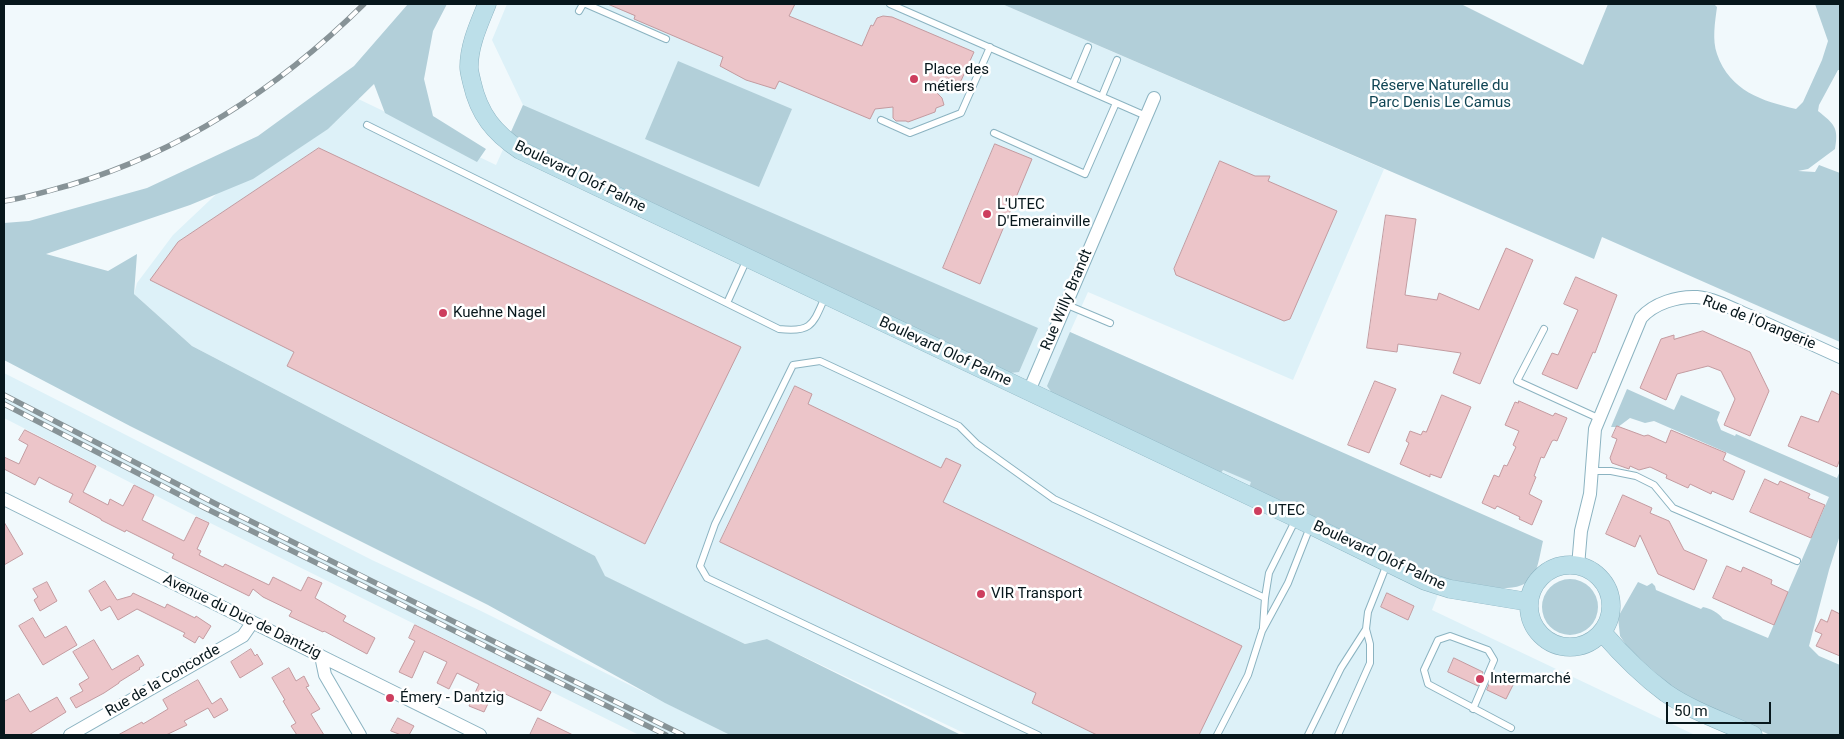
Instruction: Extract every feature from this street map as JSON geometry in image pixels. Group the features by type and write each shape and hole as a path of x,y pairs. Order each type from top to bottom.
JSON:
{"street":[{"name":"Boulevard Olof Palme","path":"487,4 473,39 469,68 475,99 492,128 506,141 520,150 1425,581 1450,589 1529,602"},
{"name":"Rue Willy Brandt","path":"1029,391 1154,98"},
{"name":"Rue de l'Orangerie","path":"1578,566 1581,530 1590,494 1594,434 1598,418 1642,318 1647,311 1672,300 1686,297 1711,300 1840,357"},
{"name":"Avenue du Duc de Dantzig","path":"4,499 480,735"},
{"path":"1578,566 1591,571 1602,580 1609,592 1612,606 1609,620 1595,639 1576,647 1566,647 1551,642 1538,632 1533,623 1529,602 1533,589 1541,578 1558,568 1578,566"},
{"name":"Rue de la Concorde","path":"70,735 243,636 252,622"},
{"path":"1602,632 1630,662 1666,693 1688,706 1753,735"},
{"path":"321,656 325,675 360,735"},
{"path":"451,735 459,725"}],"lane":[{"path":"579,11 584,4 666,39"},
{"path":"890,4 990,46 1146,116"},
{"path":"881,120 910,133 961,112 990,46"},
{"path":"1072,84 1088,47"},
{"path":"1102,96 1117,60"},
{"path":"994,133 1086,174 1116,103"},
{"path":"367,125 779,329 796,331 808,326 815,320 826,295"},
{"path":"727,303 747,258"},
{"path":"1065,304 1110,323"},
{"path":"1544,329 1517,381 1598,418"},
{"path":"1038,735 707,578 700,566 715,524 793,365 820,361 959,426 977,444 1054,499 1265,598"},
{"path":"1592,471 1611,471 1636,476 1654,485 1673,508 1797,561"},
{"path":"1262,631 1265,598 1270,573 1303,522"},
{"path":"1217,735 1248,675 1262,631 1288,582 1303,522"},
{"path":"1338,735 1370,663 1370,644 1366,629 1368,612 1388,563"},
{"path":"1308,735 1341,668 1366,629"},
{"path":"1473,709 1494,660 1488,650 1450,636 1438,640 1424,670 1428,684 1473,709 1511,728"}],"shaded area":[{"path":"507,4 1002,4 1384,169 1293,380 1088,292 1070,332 1471,510 1432,610 1695,735 968,735 767,639 745,644 604,576 595,556 192,346 134,294 137,283 173,235 228,183 350,95 496,165 523,105 492,40"},
{"path":"4,373 372,560 481,611 730,735 639,735 188,512 4,418"}],"green space":[{"path":"408,4 447,4 433,31 424,79 433,116 486,149 477,162 385,113 374,84 328,129 253,179 190,205 46,254 108,271 137,254 134,294 192,346 595,556 605,576 745,644 767,639 961,735 730,735 665,703 488,605 130,426 4,360 4,223 29,221 147,188 258,136 354,66"},
{"name":"Réserve Naturelle du Parc Denis Le Camus","path":"1002,4 1461,4 1583,65 1608,4 1714,4 1717,7 1714,31 1715,49 1730,77 1739,86 1759,98 1796,109 1803,102 1822,60 1828,41 1815,4 1840,4 1840,70 1838,70 1819,105 1818,111 1828,119 1836,131 1835,149 1808,169 1798,171 1815,172 1819,165 1840,173 1840,342 1602,237 1594,259"},
{"path":"678,61 792,109 759,187 645,139"},
{"path":"523,105 1038,328 1019,372 1010,373 524,143 510,134"},
{"path":"1070,332 1543,541 1534,575 1527,583 1516,587 1502,588 1472,585 1435,575 1249,488 1251,482 1223,470 1220,474 1052,393 1047,386"},
{"path":"1627,389 1674,410 1681,395 1720,412 1717,420 1721,430 1735,436 1736,434 1837,478 1840,471 1840,535 1809,646 1819,656 1840,665 1840,735 1770,735 1673,688 1628,648 1620,636 1618,617 1638,582 1647,586 1652,583 1656,590 1701,609 1703,607 1712,610 1723,619 1768,638 1829,497 1654,421 1645,423 1630,418 1618,427 1611,427"},
{"path":"1570,579 1581,581 1590,587 1596,596 1598,607 1596,618 1590,627 1581,633 1570,635 1559,633 1550,627 1544,618 1542,607 1544,596 1550,587 1559,581"}],"building":[{"path":"608,4 795,4 789,16 862,46 871,25 873,26 877,18 883,16 892,17 974,52 960,83 947,78 937,93 942,98 944,105 936,108 935,112 908,122 896,121 893,118 893,107 875,109 870,119 779,81 775,89 746,80 720,66 723,57 634,19 635,16"},
{"name":"L'UTEC D'Emerainville","path":"995,144 1032,159 980,284 943,268"},
{"name":"Kuehne Nagel","path":"319,148 741,347 645,544 287,366 294,352 150,280 178,242"},
{"path":"1220,161 1255,176 1270,176 1268,181 1337,211 1290,319 1284,321 1176,275 1174,269"},
{"path":"1386,215 1416,219 1405,295 1437,300 1439,293 1479,310 1506,248 1533,260 1480,384 1453,373 1461,353 1398,344 1397,352 1367,348"},
{"path":"1576,277 1617,295 1595,353 1593,352 1577,389 1542,374 1552,353 1558,355 1578,310 1564,304"},
{"path":"1703,331 1750,352 1769,391 1750,436 1724,425 1735,399 1721,371 1708,366 1677,374 1666,400 1640,388 1661,339 1674,335 1674,339"},
{"path":"1375,381 1396,389 1369,453 1348,445"},
{"name":"VIR Transport","path":"795,386 812,394 808,404 941,468 946,458 961,465 943,502 1242,646 1199,735 1097,735 1032,703 1036,693 720,542"},
{"path":"1832,391 1840,395 1840,459 1837,467 1788,446 1801,416 1818,422"},
{"path":"1442,395 1471,407 1441,478 1430,474 1430,477 1400,464 1409,443 1406,441 1410,431 1421,435 1423,431 1426,432"},
{"path":"1519,401 1553,416 1555,413 1567,418 1557,441 1552,441 1544,458 1541,457 1534,476 1536,477 1529,494 1542,501 1532,525 1497,506 1495,509 1482,503 1494,475 1499,477 1504,465 1507,466 1516,447 1513,445 1519,431 1505,425 1515,402 1518,403"},
{"path":"1617,426 1644,436 1648,435 1666,443 1671,430 1726,453 1723,460 1745,471 1733,500 1712,491 1711,494 1690,484 1688,488 1666,478 1667,475 1650,467 1639,470 1630,466 1629,469 1612,463 1610,458 1617,439 1612,437"},
{"path":"25,430 96,466 83,492 108,505 110,499 123,506 134,485 154,495 142,520 184,541 196,517 209,523 197,549 201,551 199,555 223,567 225,564 269,585 273,577 301,591 308,577 322,583 315,598 346,616 343,621 375,638 367,654 324,631 289,616 292,611 263,597 253,589 249,596 172,558 174,554 101,520 69,502 73,494 39,477 35,485 4,469 4,457 19,464 28,445 19,440"},
{"path":"1765,479 1778,485 1780,481 1810,494 1808,498 1825,505 1811,538 1750,512"},
{"path":"1623,495 1652,508 1650,513 1669,521 1684,550 1707,560 1694,590 1658,574 1640,535 1635,547 1606,534"},
{"path":"4,522 23,554 4,565"},
{"path":"1727,566 1741,572 1743,567 1772,580 1771,584 1788,592 1774,625 1713,598"},
{"path":"105,581 117,600 131,596 133,593 165,608 167,604 195,618 196,616 211,626 203,639 199,636 195,643 183,636 185,633 137,609 118,620 110,606 101,611 89,591"},
{"path":"47,582 57,601 40,611 34,600 38,597 33,589"},
{"path":"1387,593 1414,606 1408,620 1381,607"},
{"path":"1832,610 1840,614 1840,656 1816,646 1822,634 1815,631 1821,619 1827,622"},
{"path":"33,618 45,638 66,626 77,645 43,665 19,626"},
{"path":"415,625 551,692 541,711 495,689 484,712 469,706 479,684 457,673 449,689 437,683 447,662 424,651 412,678 399,672 415,641 409,638"},
{"path":"94,640 112,670 138,655 144,665 104,693 76,708 70,698 83,691 79,684 89,678 73,652"},
{"path":"251,649 255,656 257,654 263,664 240,678 231,662"},
{"path":"1454,658 1483,672 1478,686 1448,672"},
{"path":"289,668 296,681 304,676 309,686 306,687 320,709 311,714 324,735 297,735 291,726 296,723 272,678"},
{"path":"1493,676 1513,685 1506,699 1487,690"},
{"path":"198,680 212,704 221,698 228,710 214,718 208,708 184,721 187,725 166,735 118,735 142,722 143,724 168,709 163,700"},
{"path":"19,694 30,712 57,697 66,712 29,735 4,735 4,702"},
{"path":"398,718 414,726 409,735 401,735 391,731"},
{"path":"538,718 573,735 530,735"}],"railway":[{"path":"4,201 70,185 112,171 152,154 191,134 228,112 299,62 364,4"},
{"path":"4,395 218,505 683,735"},
{"path":"4,404 205,508 666,735"}],"place":[{"name":"Place des métiers","path":"914,79"},
{"name":"L'UTEC D'Emerainville","path":"987,214"},
{"name":"Kuehne Nagel","path":"443,313"},
{"name":"UTEC","path":"1258,511"},
{"name":"VIR Transport","path":"981,594"},
{"name":"Intermarché","path":"1480,679"},
{"name":"Émery - Dantzig","path":"390,698"}]}
